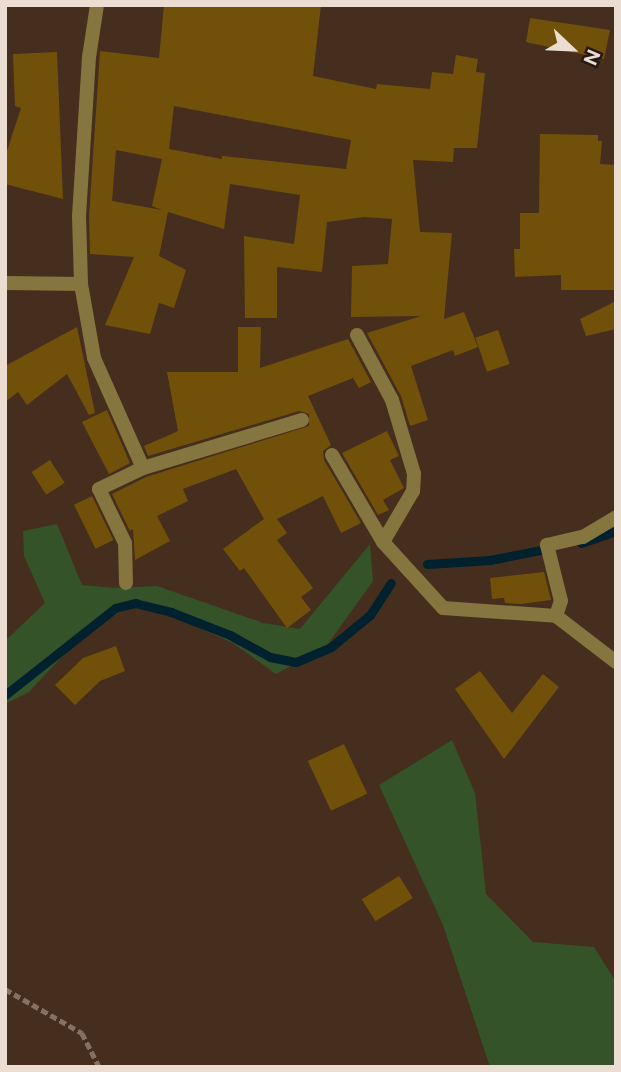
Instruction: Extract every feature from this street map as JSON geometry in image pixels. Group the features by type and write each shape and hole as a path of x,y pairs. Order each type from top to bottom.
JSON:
{"street":[{"path":"97,5 89,57 79,216 81,284 94,358 143,468"},
{"path":"5,283 81,284"},
{"path":"357,335 393,400 414,474 413,492 383,542"},
{"path":"126,583 125,542 99,489 143,468 302,420"},
{"path":"332,455 383,542 443,608 556,616 616,662"},
{"path":"556,616 561,601 547,545 583,537 616,517"}],"path":[{"path":"5,989 82,1033 99,1067"}],"green space":[{"path":"57,524 82,585 115,588 157,586 263,623 300,629 370,544 373,581 325,648 276,674 233,643 138,601 81,636 29,692 5,704 5,641 45,603 24,556 23,531"},
{"path":"452,740 475,793 486,894 533,942 594,947 616,982 616,1067 490,1067 443,925 379,785"}],"building":[{"path":"164,5 321,5 313,76 376,89 377,84 430,89 432,72 453,74 456,55 478,59 476,72 485,73 477,148 454,148 453,162 413,160 420,232 452,233 444,319 464,312 478,347 455,356 453,350 411,366 428,420 410,426 401,396 367,333 421,316 351,317 352,266 388,264 392,219 364,217 327,222 322,272 277,267 277,318 245,318 244,236 294,244 300,195 230,184 224,229 168,212 159,256 186,270 174,308 159,303 150,334 105,325 134,257 90,254 89,216 100,51 159,58","holes":["174,106 351,140 346,169 222,156 222,159 169,149","116,150 162,159 152,206 162,210 112,201"]},
{"path":"530,18 610,30 604,59 526,42"},
{"path":"57,52 63,199 5,184 5,157 21,108 15,106 13,54"},
{"path":"540,134 598,135 598,141 602,141 600,164 616,165 616,290 561,290 561,275 515,277 514,249 520,249 520,213 539,213"},
{"path":"616,301 616,329 586,336 580,319"},
{"path":"77,327 95,413 89,415 67,374 27,405 18,392 5,402 5,366"},
{"path":"238,327 261,327 260,368 348,339 371,382 359,388 353,378 308,396 331,445 323,451 324,460 361,523 341,533 323,496 277,519 287,533 277,540 313,588 301,597 311,610 287,628 244,568 240,571 223,549 264,519 236,469 183,489 188,501 157,516 170,541 135,560 133,529 130,531 112,494 146,477 309,426 309,414 299,411 148,456 144,446 178,431 167,372 238,372"},
{"path":"498,330 510,364 487,372 475,338"},
{"path":"107,410 130,463 109,474 82,422"},
{"path":"387,431 399,456 390,460 404,488 383,500 389,510 378,515 342,453"},
{"path":"50,460 65,483 46,495 32,472"},
{"path":"92,496 113,540 96,549 74,505"},
{"path":"544,572 551,600 521,604 505,603 504,598 492,599 490,578"},
{"path":"116,646 125,671 100,681 75,705 55,685 83,658"},
{"path":"480,671 512,713 543,674 559,687 504,759 455,689"},
{"path":"344,744 367,794 331,811 308,761"},
{"path":"399,876 413,898 375,921 362,899"}],"waterway":[{"path":"581,543 616,531"},
{"path":"427,564 490,560 550,548"},
{"path":"5,695 115,608 135,603 171,612 230,635 270,657 296,662 331,647 370,615 391,583"}]}
